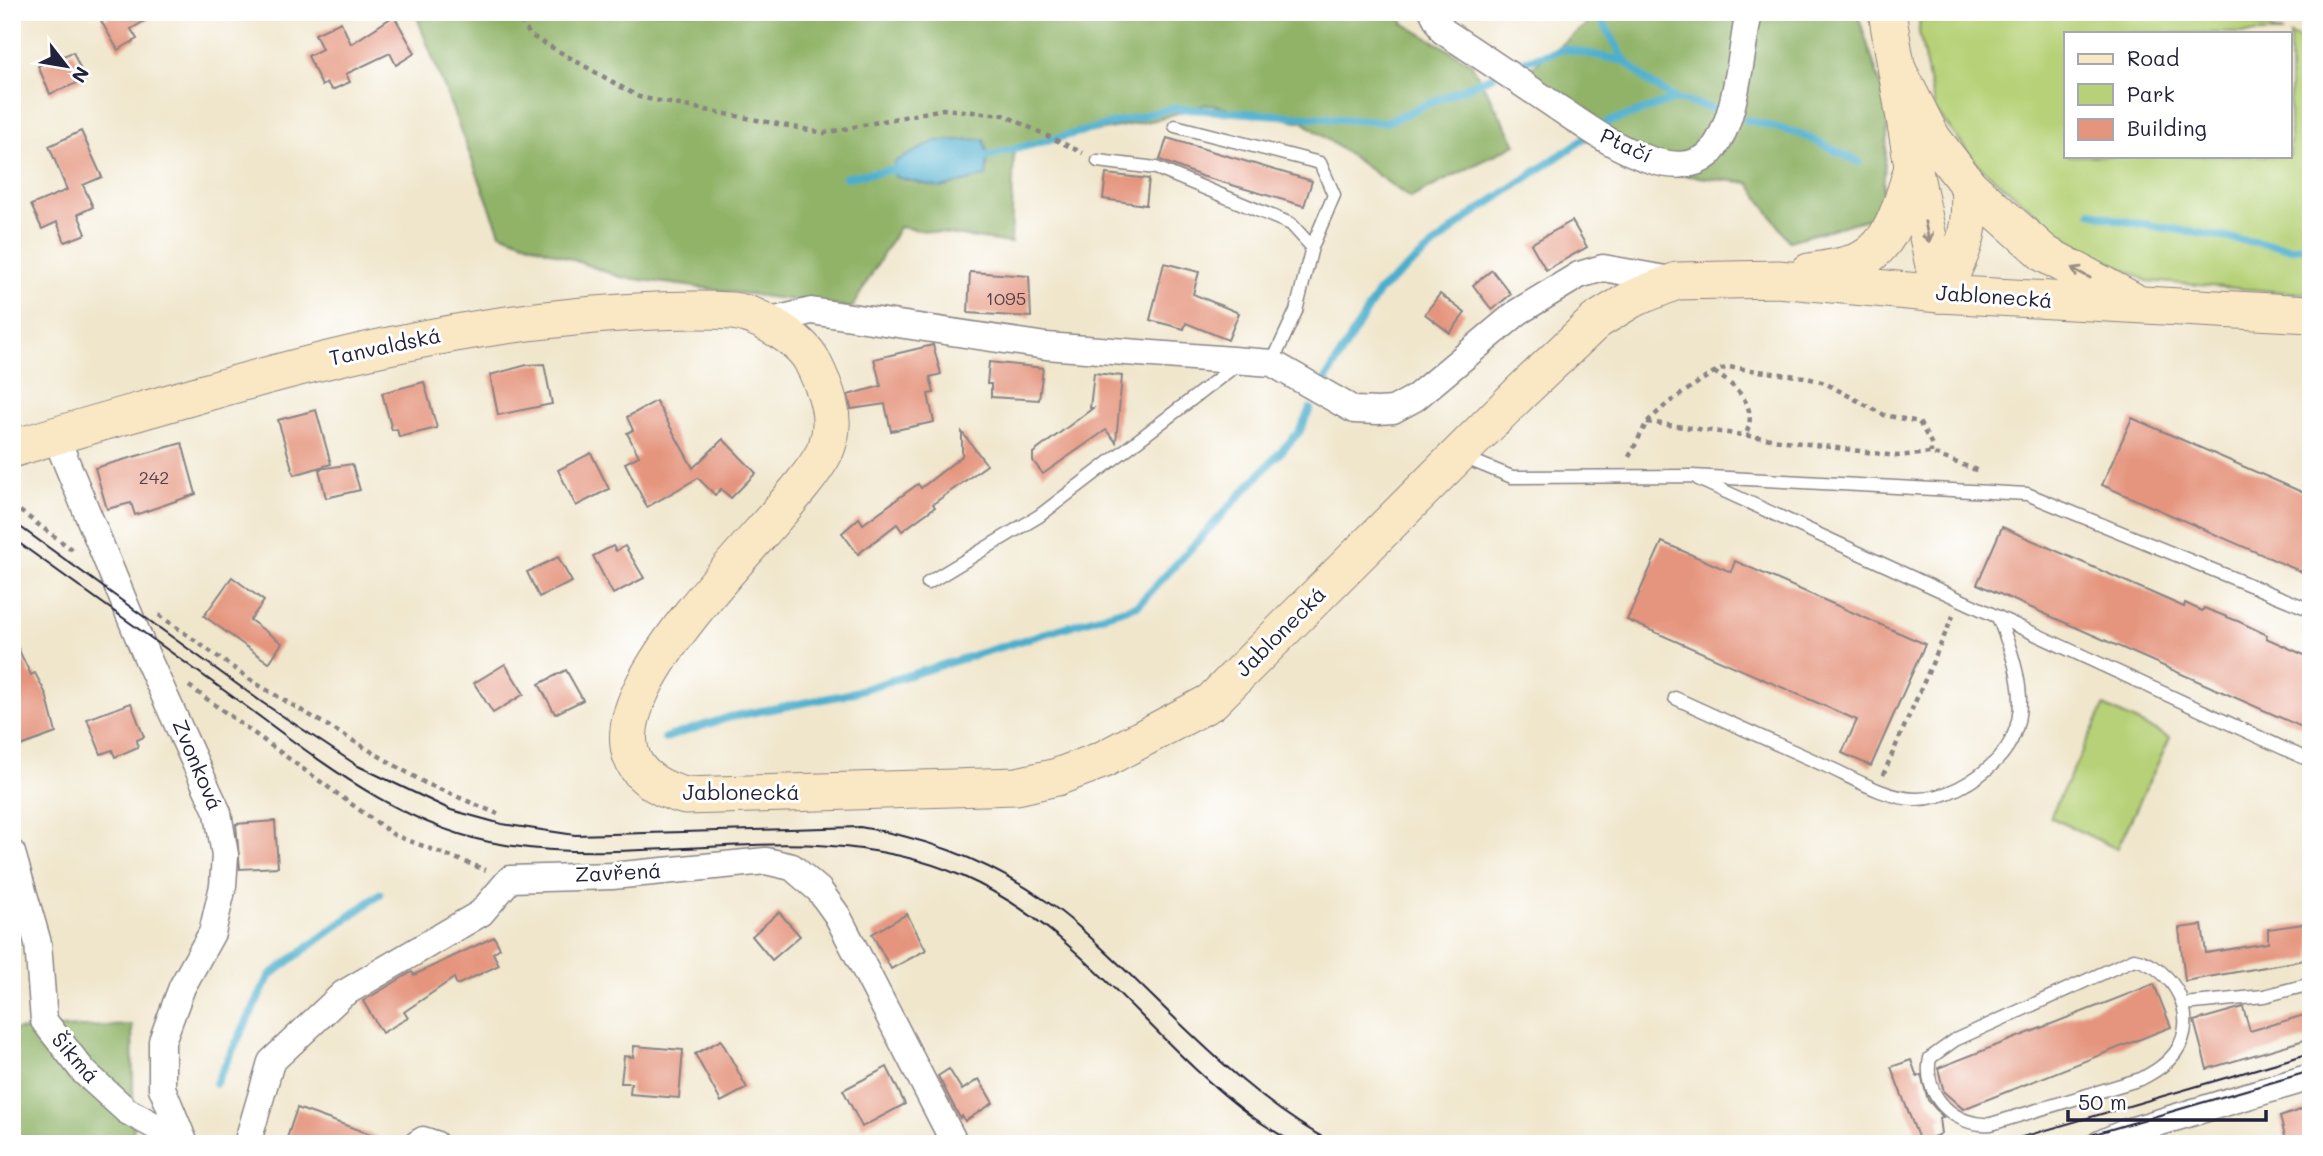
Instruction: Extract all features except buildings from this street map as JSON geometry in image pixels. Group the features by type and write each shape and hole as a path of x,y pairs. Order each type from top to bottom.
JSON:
{"main road":[{"path":"1887,12 1913,166 1940,294"},
{"path":"1897,69 1932,138 1969,186 2045,254 2141,306"},
{"path":"1778,279 1862,260 1881,244 1897,219 1913,166"},
{"path":"1940,294 1968,237 1972,213 1969,186"},
{"name":"Jablonecká","path":"766,322 808,353 832,416 827,446 810,477 708,590 671,641 637,701 629,722 629,752 634,763 644,777 659,788 685,796 1017,786 1057,777 1102,760 1211,702 1596,321 1632,299 1677,281 1778,279 1940,294 2311,314"},
{"name":"Tanvaldská","path":"12,449 295,367 396,342 447,333 638,312 735,312 766,322"}],"street":[{"name":"Ptačí","path":"1433,12 1443,30 1605,140 1652,161 1677,165 1695,162 1707,156 1718,142 1730,108 1749,12"},
{"name":"Jablonecká","path":"766,322 811,311 1046,346 1272,363 1354,410 1393,410 1415,398 1518,312 1579,275 1603,268 1677,281"},
{"name":"Zvonková","path":"55,435 146,655 218,813 225,855 223,886 212,933 182,987 162,1041 162,1088 183,1142"},
{"name":"Šikmá","path":"12,853 38,943 44,1021 84,1072 118,1103 183,1142"},
{"name":"Zavřená","path":"510,878 612,876 766,861 792,867 819,890 837,915 955,1144"},
{"path":"247,1144 271,1062 342,993 481,913 510,878"},
{"path":"2100,1144 2127,1132 2311,1077"},
{"path":"417,1144 423,1140 435,1144"}],"lane":[{"path":"1175,126 1320,163 1334,195 1312,247 1296,311 1272,363"},
{"path":"1098,161 1156,168 1291,224 1312,247"},
{"path":"928,583 1038,516 1242,360"},
{"path":"1458,455 1512,477 1692,476 2027,494 2311,610"},
{"path":"1692,476 2311,761"},
{"path":"1675,698 1877,789 1915,799 1935,796 1981,775 2008,746 2017,726 2020,687 2014,657 1998,617"},
{"path":"2134,959 2147,962 2162,971 2184,1004 2186,1025 2177,1051 2160,1069 2141,1080 1991,1124 1972,1126 1942,1106 1927,1071 1930,1058 1955,1040 2134,959"},
{"path":"2184,1004 2264,996 2311,984"}],"path":[{"path":"516,12 530,35 639,97 824,134 943,109 1004,115 1098,161"},
{"path":"1619,476 1647,422 1714,372 1728,367 1804,377 1825,383 1884,415 1919,422 1931,443 1931,453"},
{"path":"1714,372 1734,384 1746,400 1749,427 1746,434"},
{"path":"1647,422 1896,456 1931,453 1975,468 1984,475 1995,492"},
{"path":"12,505 76,552"},
{"path":"1877,789 1960,599"},
{"path":"151,610 256,684 425,783 498,814"},
{"path":"146,655 394,835 510,878"}],"green space":[{"path":"415,12 1399,12 1403,23 1471,63 1516,144 1410,198 1303,122 1206,104 1155,120 1014,147 1011,243 899,227 852,308 620,277 500,233"},
{"path":"1589,12 1857,12 1889,111 1881,215 1789,241 1749,183 1622,168 1523,74 1587,24"},
{"path":"1920,12 2211,12 2280,32 2064,32 2064,158 2292,158 2292,36 2311,42 2311,294 2147,281 2067,239 1977,164 1935,109 1919,32"},
{"path":"2104,706 2170,738 2117,849 2050,817"},
{"path":"132,1025 134,1144 12,1144 12,1030"}],"water":[{"path":"984,139 988,156 986,176 941,188 895,177 894,162 936,141"}],"waterway":[{"path":"1597,12 1625,61"},
{"path":"1520,62 1565,49 1625,61 1651,84 1676,99"},
{"path":"980,158 1172,108 1386,122 1493,76"},
{"path":"1606,123 1676,99 1722,111"},
{"path":"1747,120 1801,134 1859,162"},
{"path":"1323,384 1379,291 1467,218 1584,139"},
{"path":"846,177 905,168"},
{"path":"2091,212 2117,220 2291,248 2311,247"},
{"path":"665,738 730,717 844,695 1138,605 1299,432 1310,409"},
{"path":"216,1083 270,975 380,894"}],"tram line":[{"path":"12,521 263,703 358,766 451,810 502,824 575,835 860,827 934,845 980,863 1024,887 1066,916 1223,1064 1277,1107 1335,1144"},
{"path":"12,538 326,764 394,806 430,823 467,836 506,845 563,851 793,844 850,848 907,857 962,876 1005,899 1044,926 1080,956 1214,1086 1251,1116 1295,1144"},
{"path":"1998,1144 2311,1053"},
{"path":"2060,1144 2311,1071"}]}
